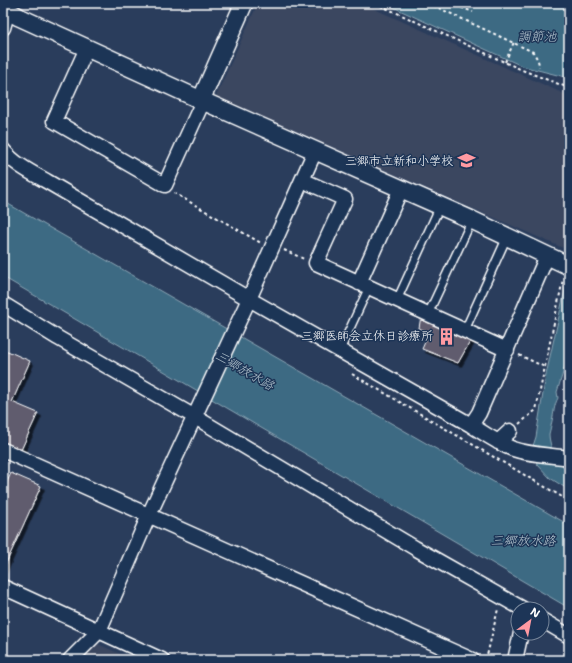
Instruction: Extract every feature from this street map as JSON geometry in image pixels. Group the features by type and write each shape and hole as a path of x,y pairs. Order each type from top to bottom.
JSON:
{"street":[{"path":"87,48 54,121 165,185 244,3"},
{"path":"3,28 6,10 202,101 472,220 567,266"},
{"path":"3,150 8,157 17,164 246,304 340,350 498,442 514,449 530,453 569,458"},
{"path":"70,660 99,631 149,515 315,151"},
{"path":"302,180 345,199 316,263 507,350"},
{"path":"364,285 401,189"},
{"path":"472,426 507,350 547,256"},
{"path":"3,305 510,602"},
{"path":"498,442 510,431"},
{"path":"3,450 472,660"},
{"path":"3,586 162,660"},
{"path":"550,625 569,636"},
{"path":"515,660 519,641"}],"lane":[{"path":"398,300 440,206"},
{"path":"428,314 472,220"},
{"path":"465,330 507,237"},
{"path":"340,350 364,285"}],"path":[{"path":"375,3 522,70 569,88"},
{"path":"428,3 514,42 532,52 537,57 539,67"},
{"path":"450,3 473,12"},
{"path":"505,62 514,42"},
{"path":"165,185 169,190 261,244 259,247"},
{"path":"283,250 308,262 316,263"},
{"path":"510,431 536,410 567,266"},
{"path":"507,350 545,367"},
{"path":"352,374 569,500"},
{"path":"486,660 501,597"}],"shaded area":[{"name":"三郷市立新和小学校","path":"258,3 361,3 569,96 569,226 563,248 216,96"},
{"path":"98,644 133,660 82,660"}],"water":[{"name":"調節池","path":"384,3 569,3 569,78 522,66"},
{"name":"三郷放水路","path":"3,201 569,525 569,608 3,277"},
{"path":"569,272 569,353 557,392 558,398 549,434 552,451 555,458 569,470 569,490 550,478 537,464 532,449 536,437 546,375"}],"building":[{"name":"三郷医師会立休日診療所","path":"421,316 471,340 458,363 422,349 429,333 419,328"},
{"path":"3,349 30,361 12,402 38,413 21,450 3,442"},
{"path":"11,473 41,486 3,570 3,491"}],"waterway":[{"path":"563,462 569,468"}],"place":[{"name":"三郷市立新和小学校","path":"466,161"},
{"name":"三郷医師会立休日診療所","path":"446,336"}]}
